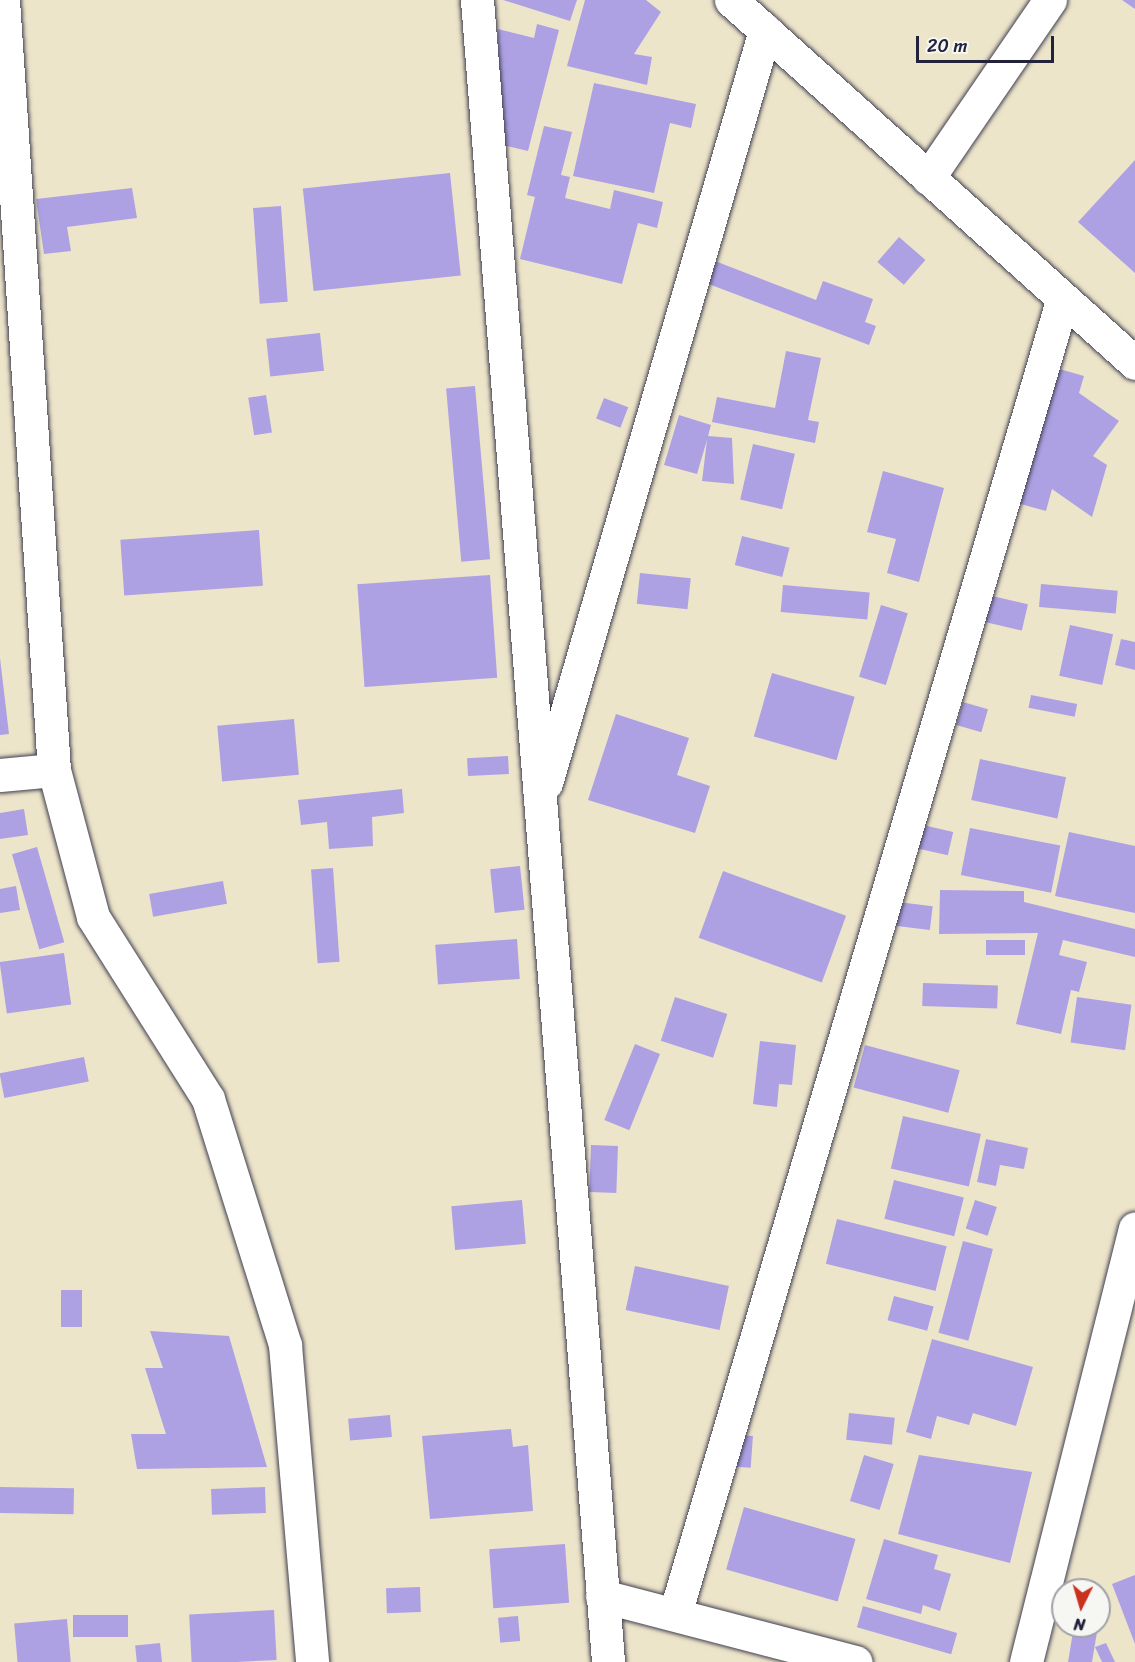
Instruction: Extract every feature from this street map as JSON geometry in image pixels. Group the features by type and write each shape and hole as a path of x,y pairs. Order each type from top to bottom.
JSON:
{"street":[{"path":"3,0 54,770 93,918 208,1099 285,1345 312,1662"},
{"path":"477,0 608,1662"},
{"path":"731,0 1062,302 1135,363"},
{"path":"928,178 1050,0"},
{"path":"540,804 765,30"},
{"path":"675,1614 1062,302"},
{"path":"0,776 54,770"},
{"path":"1026,1662 1132,1253"},
{"path":"602,1596 856,1662"}],"building":[{"path":"503,0 577,0 570,21"},
{"path":"585,0 646,0 661,12 634,54 652,57 647,85 567,66"},
{"path":"1122,0 1135,0 1135,9"},
{"path":"537,24 559,30 528,151 499,144 498,29 534,38"},
{"path":"594,83 696,104 691,128 670,123 654,193 573,176"},
{"path":"544,126 572,132 561,175 570,177 565,198 610,209 614,190 663,202 657,228 638,223 622,284 520,259 535,197 527,195"},
{"path":"1135,160 1135,273 1078,222"},
{"path":"450,173 461,275 314,291 303,188"},
{"path":"132,188 137,218 67,227 71,251 44,254 36,199"},
{"path":"281,206 288,302 260,304 253,208"},
{"path":"899,237 925,260 904,285 877,262"},
{"path":"715,261 816,300 823,281 873,299 865,322 876,326 869,345 706,283"},
{"path":"320,333 324,371 270,376 266,339"},
{"path":"786,351 821,358 808,420 819,422 815,443 712,422 717,397 775,408"},
{"path":"1049,366 1084,376 1079,393 1119,421 1093,456 1107,465 1092,517 1052,489 1046,511 1010,501"},
{"path":"475,386 490,559 461,562 446,389"},
{"path":"266,395 272,433 254,435 248,398"},
{"path":"604,398 628,407 620,428 596,419"},
{"path":"679,415 711,425 708,436 732,438 734,484 702,481 707,440 697,474 664,465"},
{"path":"753,444 795,454 782,509 740,500"},
{"path":"883,471 944,488 919,582 887,573 896,539 867,532"},
{"path":"259,530 263,586 124,596 120,540"},
{"path":"742,536 790,548 782,577 735,565"},
{"path":"640,573 691,578 687,609 637,604"},
{"path":"490,575 497,678 365,687 357,584"},
{"path":"1041,584 1118,591 1116,614 1039,607"},
{"path":"783,585 870,593 867,619 781,612"},
{"path":"988,595 1028,604 1022,631 982,621"},
{"path":"881,605 908,613 886,685 859,677"},
{"path":"1070,625 1113,634 1102,685 1059,676"},
{"path":"1121,639 1135,642 1135,670 1115,665"},
{"path":"0,658 9,734 0,735"},
{"path":"772,673 855,697 836,760 754,736"},
{"path":"1031,695 1077,704 1075,717 1029,708"},
{"path":"963,702 988,709 981,732 956,725"},
{"path":"616,714 689,738 677,775 710,786 695,833 588,800"},
{"path":"294,719 299,775 222,781 217,726"},
{"path":"508,756 509,774 468,776 467,758"},
{"path":"980,759 1066,777 1057,818 971,800"},
{"path":"402,789 404,813 372,817 373,846 329,849 327,822 301,825 298,800"},
{"path":"24,809 28,835 0,839 0,813"},
{"path":"923,825 953,832 948,855 918,848"},
{"path":"970,828 1060,846 1051,893 961,875"},
{"path":"1069,832 1135,846 1135,913 1055,896"},
{"path":"37,847 64,942 39,949 12,854"},
{"path":"520,866 525,910 495,913 490,869"},
{"path":"333,868 340,962 318,963 311,870"},
{"path":"723,871 846,916 822,983 699,938"},
{"path":"223,881 227,904 153,917 149,894"},
{"path":"16,886 20,910 0,913 0,889"},
{"path":"940,890 1024,891 1024,902 1135,929 1135,957 1063,940 1059,955 1087,962 1079,992 1071,990 1061,1034 1016,1024 1038,933 939,934"},
{"path":"898,902 933,906 930,930 895,926"},
{"path":"517,939 520,979 438,985 435,945"},
{"path":"986,940 1025,940 1025,955 986,955"},
{"path":"64,953 71,1004 7,1014 0,962"},
{"path":"923,983 998,986 997,1009 922,1006"},
{"path":"675,997 727,1014 713,1058 661,1041"},
{"path":"1077,997 1131,1005 1125,1050 1071,1043"},
{"path":"760,1041 796,1045 792,1085 779,1084 777,1107 753,1104"},
{"path":"635,1044 660,1054 629,1130 604,1120"},
{"path":"865,1045 960,1070 948,1113 854,1088"},
{"path":"84,1057 89,1082 4,1098 0,1073"},
{"path":"903,1116 981,1134 969,1187 891,1169"},
{"path":"986,1139 1028,1148 1024,1169 1000,1165 996,1186 977,1182"},
{"path":"591,1145 618,1146 616,1193 589,1192"},
{"path":"894,1180 964,1197 954,1236 884,1219"},
{"path":"522,1200 526,1244 455,1250 451,1206"},
{"path":"975,1200 997,1207 988,1236 966,1229"},
{"path":"837,1219 947,1246 936,1291 826,1264"},
{"path":"963,1241 993,1249 968,1341 938,1333"},
{"path":"635,1266 729,1286 720,1330 626,1310"},
{"path":"61,1290 82,1290 82,1327 61,1327"},
{"path":"894,1296 934,1307 927,1331 888,1320"},
{"path":"150,1331 229,1336 267,1467 137,1469 131,1434 166,1434 145,1368 163,1368"},
{"path":"932,1339 1033,1367 1016,1426 973,1413 969,1425 937,1416 931,1439 906,1432"},
{"path":"849,1413 895,1418 892,1445 846,1440"},
{"path":"390,1415 392,1437 350,1441 348,1419"},
{"path":"511,1429 513,1447 528,1445 533,1511 430,1519 422,1436"},
{"path":"726,1434 753,1436 751,1468 724,1466"},
{"path":"864,1455 894,1464 880,1510 850,1501"},
{"path":"919,1455 1032,1472 1010,1563 898,1534"},
{"path":"0,1487 74,1488 74,1514 0,1513"},
{"path":"265,1487 266,1513 212,1515 211,1489"},
{"path":"744,1507 856,1539 838,1601 726,1569"},
{"path":"884,1539 938,1555 934,1569 951,1574 940,1611 923,1605 921,1614 866,1599"},
{"path":"565,1544 569,1603 493,1608 489,1549"},
{"path":"1135,1575 1135,1644 1112,1584"},
{"path":"420,1587 421,1612 387,1613 386,1588"},
{"path":"863,1606 957,1633 951,1654 857,1627"},
{"path":"274,1610 277,1660 192,1662 189,1614"},
{"path":"73,1615 128,1615 128,1637 73,1637"},
{"path":"518,1616 520,1641 500,1643 498,1618"},
{"path":"67,1619 71,1662 18,1662 14,1624"},
{"path":"1072,1638 1096,1638 1092,1662 1068,1662"},
{"path":"160,1643 162,1662 137,1662 135,1646"},
{"path":"1106,1643 1115,1662 1102,1662 1095,1647"}]}
